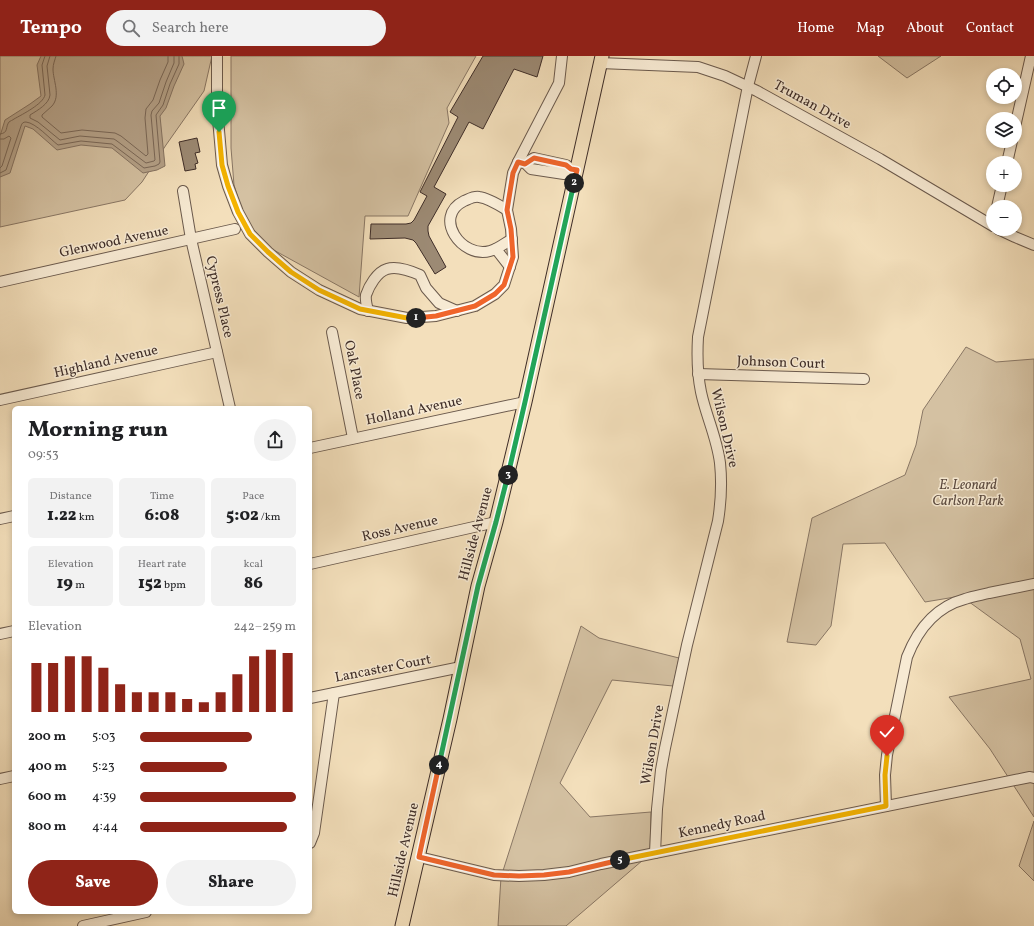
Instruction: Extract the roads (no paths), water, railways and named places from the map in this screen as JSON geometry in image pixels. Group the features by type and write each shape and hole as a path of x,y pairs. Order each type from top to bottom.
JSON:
{"main road":[{"name":"Hillside Avenue","path":"402,926 419,857 478,586 496,522 525,402 574,170 601,60"}],"street":[{"path":"218,56 217,107 222,165 238,212 250,234 291,272 319,290 360,309 407,318 436,316 475,306 495,294 504,285 513,257 511,229 507,210 513,173 522,163 559,83 562,56"},
{"name":"Wilson Drive","path":"655,853 657,809 665,748 687,645 718,521 721,503 720,462 716,441 701,393 698,374 698,336 748,86 756,56"},
{"path":"1018,112 1031,56"},
{"name":"Truman Drive","path":"601,60 698,67 725,76 748,86 880,159 986,222"},
{"path":"522,163 531,169 564,174 574,170"},
{"name":"Cypress Place","path":"183,191 191,239 230,406"},
{"path":"507,210 487,199 479,197 470,198 461,202 454,209 450,218 450,226 454,235 460,242 476,251 491,251 512,239"},
{"name":"Glenwood Avenue","path":"0,282 235,230"},
{"path":"1013,236 1034,245"},
{"path":"496,249 510,267"},
{"path":"368,311 365,296 375,277 387,269 398,268 420,275 426,288 439,304 457,311"},
{"name":"Oak Place","path":"332,332 353,438"},
{"name":"Highland Avenue","path":"0,400 217,352"},
{"name":"Johnson Court","path":"698,374 864,379"},
{"name":"Holland Avenue","path":"312,448 525,402"},
{"path":"0,519 12,516"},
{"name":"Ross Avenue","path":"312,564 496,522"},
{"path":"886,806 885,775 887,756 907,657 919,632 933,616 951,604 965,599 1034,584"},
{"path":"0,634 12,631"},
{"name":"Lancaster Court","path":"312,698 461,668"},
{"path":"312,838 314,833 334,693"},
{"path":"0,779 12,776"},
{"name":"Kennedy Road","path":"419,857 494,875 519,876 569,872 601,864 1032,777"},
{"path":"83,926 124,914"}],"water":[{"path":"41,56 182,56 184,64 166,108 160,116 165,166 157,170 143,173 112,148 81,145 57,150 33,129 25,126 10,173 0,177 0,136 5,120 41,96 37,65"}],"park label":[{"name":"E. Leonard Carlson Park","path":"968,494"}]}
